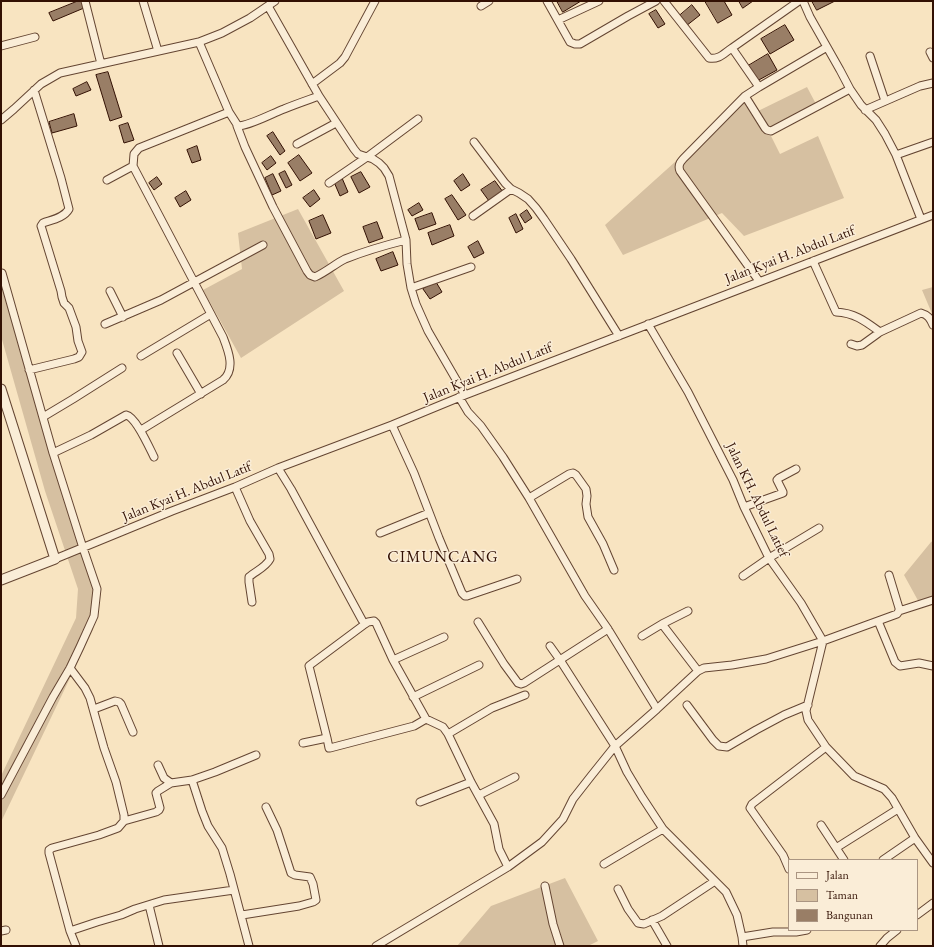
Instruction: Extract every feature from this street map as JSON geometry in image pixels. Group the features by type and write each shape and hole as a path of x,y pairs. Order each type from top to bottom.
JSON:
{"street":[{"path":"85,1 101,64"},
{"path":"143,1 158,51"},
{"path":"1,120 41,84 60,73 198,42 222,33 250,18 275,1"},
{"path":"312,84 340,63 345,57 375,1"},
{"path":"481,6 489,1"},
{"path":"547,1 570,42 575,44 580,44 656,1"},
{"path":"558,20 599,1"},
{"path":"664,1 709,58 715,59 799,1"},
{"path":"803,1 810,17 850,89 861,106 876,120 885,134 896,155 921,219"},
{"path":"268,6 319,96 354,149 358,154 367,156 379,163 389,176 406,240 407,264 411,288 416,304 428,331 462,396 468,412 481,426 503,457 529,498 585,596 608,629 657,709"},
{"path":"1,46 35,37"},
{"path":"198,42 229,112 237,126 272,207 298,256 310,275 315,277 335,264 352,257 406,240"},
{"path":"759,281 678,167 687,155 745,96 827,47"},
{"path":"732,48 759,87"},
{"path":"870,56 885,101"},
{"path":"865,110 920,86 933,82"},
{"path":"745,96 765,128 771,132 850,89"},
{"path":"30,370 74,359 79,357 82,352 78,341 76,327 69,308 64,303 41,226 43,223 63,216 69,210 61,178 34,90"},
{"path":"237,126 240,127 319,96"},
{"path":"141,430 226,378 230,361 229,350 223,337 133,166 134,154 139,148 229,112"},
{"path":"329,183 418,119"},
{"path":"297,144 336,123"},
{"path":"474,142 511,189 528,199 536,208 571,259 618,336"},
{"path":"896,155 933,142"},
{"path":"107,180 133,166"},
{"path":"472,216 511,189"},
{"name":"Jalan Kyai H. Abdul Latif","path":"54,560 172,511 235,487 278,468 933,214"},
{"path":"105,324 161,300 263,245"},
{"path":"813,260 836,312 846,313 865,321 880,332"},
{"path":"411,288 471,267"},
{"path":"1,795 70,668 94,616 97,589 53,453 2,274"},
{"path":"110,291 123,317"},
{"path":"851,344 857,346 862,345 880,332 921,313 927,315 933,325"},
{"path":"141,356 211,314"},
{"name":"Jalan KH. Abdul Latief","path":"648,324 688,392 733,480 744,507 769,558 800,603 823,641"},
{"path":"177,353 201,394"},
{"path":"43,417 122,368"},
{"path":"1,389 54,560 1,580"},
{"path":"53,453 91,435 126,415 131,417 141,430 154,457"},
{"path":"392,425 414,473 429,513 461,590 465,596 517,579"},
{"path":"278,468 365,624"},
{"path":"744,507 783,493 778,480 779,478 796,469"},
{"path":"529,498 568,474 573,473 576,475 586,489 588,517 603,544 614,570"},
{"path":"235,487 250,521 269,554 270,559 268,564 249,577 252,602"},
{"path":"380,533 429,513"},
{"path":"743,576 769,558 820,528"},
{"path":"889,575 899,611"},
{"path":"376,946 508,867 542,842 563,819 573,799 615,746 698,671 704,668 766,659 823,641 897,614 899,611 933,600"},
{"path":"642,636 688,611"},
{"path":"426,719 414,726 335,748 329,748 309,666 365,624 372,621 376,623 413,697 426,719 443,727 448,734 471,782 494,824 499,849 508,867"},
{"path":"878,621 895,662 898,665 918,663 933,666"},
{"path":"478,622 504,664 518,683 521,684 608,629"},
{"path":"662,624 698,671"},
{"path":"394,660 444,637"},
{"path":"823,641 806,711 808,720 826,747 854,776 884,789 892,798 915,838 930,853 933,863"},
{"path":"550,646 615,746 627,772 663,829 726,892 737,915 743,946"},
{"path":"413,697 479,665"},
{"path":"70,668 85,688 94,709 104,748 116,782 124,814 124,821"},
{"path":"448,734 492,708 525,695"},
{"path":"94,709 115,701 119,702 133,732"},
{"path":"687,706 713,740 719,746 727,747 784,715 808,705"},
{"path":"303,743 327,738"},
{"path":"788,866 783,855 750,808 752,804 826,747"},
{"path":"76,946 70,931 49,852 50,850 52,848 118,828 124,821 158,812 160,808 156,793 171,783 192,780 256,755"},
{"path":"158,765 164,778 171,783"},
{"path":"479,795 515,778"},
{"path":"192,780 208,826 222,848 242,915 249,946"},
{"path":"420,802 471,782"},
{"path":"242,915 299,906 316,900 313,884 310,878 291,873 277,830 266,807"},
{"path":"836,848 898,809"},
{"path":"821,825 843,859"},
{"path":"604,864 663,829"},
{"path":"884,859 915,838"},
{"path":"618,889 628,909 638,923 644,924 662,916 716,881"},
{"path":"545,886 553,924 560,946"},
{"path":"70,931 164,900 234,890"},
{"path":"918,914 933,903"},
{"path":"149,905 159,946"},
{"path":"652,920 667,946"},
{"path":"742,937 773,932 802,931"},
{"path":"880,946 896,931"}],"green space":[{"path":"807,87 816,104 769,132 780,154 818,136 844,198 744,236 722,213 623,255 605,225 746,98 758,111"},
{"path":"298,209 344,291 241,358 203,290 242,269 238,233"},
{"path":"1,267 62,489 99,588 93,630 1,822 1,776 76,618 78,589 45,491 1,336"},
{"path":"933,287 933,316 922,290"},
{"path":"933,541 933,601 921,606 904,575"},
{"path":"565,878 598,941 588,946 457,946 491,906"}],"building":[{"path":"81,1 84,8 53,21 49,13"},
{"path":"557,1 581,1 563,12"},
{"path":"705,1 724,1 732,15 718,23"},
{"path":"739,1 753,1 743,8"},
{"path":"812,1 835,1 817,10"},
{"path":"692,5 700,15 686,26 678,17"},
{"path":"656,10 665,24 658,28 649,14"},
{"path":"785,25 794,40 770,54 761,39"},
{"path":"768,54 777,70 757,81 748,66"},
{"path":"108,72 122,117 110,121 96,75"},
{"path":"87,82 91,90 76,96 73,89"},
{"path":"74,114 77,126 52,133 49,122"},
{"path":"128,123 134,140 124,143 119,126"},
{"path":"273,132 285,151 280,155 267,136"},
{"path":"197,146 201,160 192,163 187,150"},
{"path":"299,155 312,173 300,181 288,163"},
{"path":"271,156 276,163 267,170 262,163"},
{"path":"285,171 292,185 286,188 279,174"},
{"path":"361,172 370,187 359,193 351,177"},
{"path":"273,174 281,191 272,195 265,178"},
{"path":"463,174 470,185 461,191 454,181"},
{"path":"157,177 162,184 154,190 149,183"},
{"path":"342,178 348,192 340,196 334,182"},
{"path":"495,181 503,192 489,201 481,190"},
{"path":"314,190 320,199 310,207 303,198"},
{"path":"186,191 191,200 180,207 175,198"},
{"path":"452,195 466,215 458,220 445,199"},
{"path":"419,203 423,210 412,216 408,210"},
{"path":"527,210 532,218 525,223 520,215"},
{"path":"432,213 436,224 419,230 415,219"},
{"path":"516,214 523,229 516,233 509,218"},
{"path":"323,215 331,233 316,239 309,221"},
{"path":"377,222 383,238 369,243 363,227"},
{"path":"450,225 454,236 432,245 428,233"},
{"path":"478,241 484,253 474,258 468,247"},
{"path":"393,252 398,265 381,271 376,259"},
{"path":"436,282 442,292 430,299 423,289"}],"district":[{"name":"CIMUNCANG","path":"443,558"}]}
